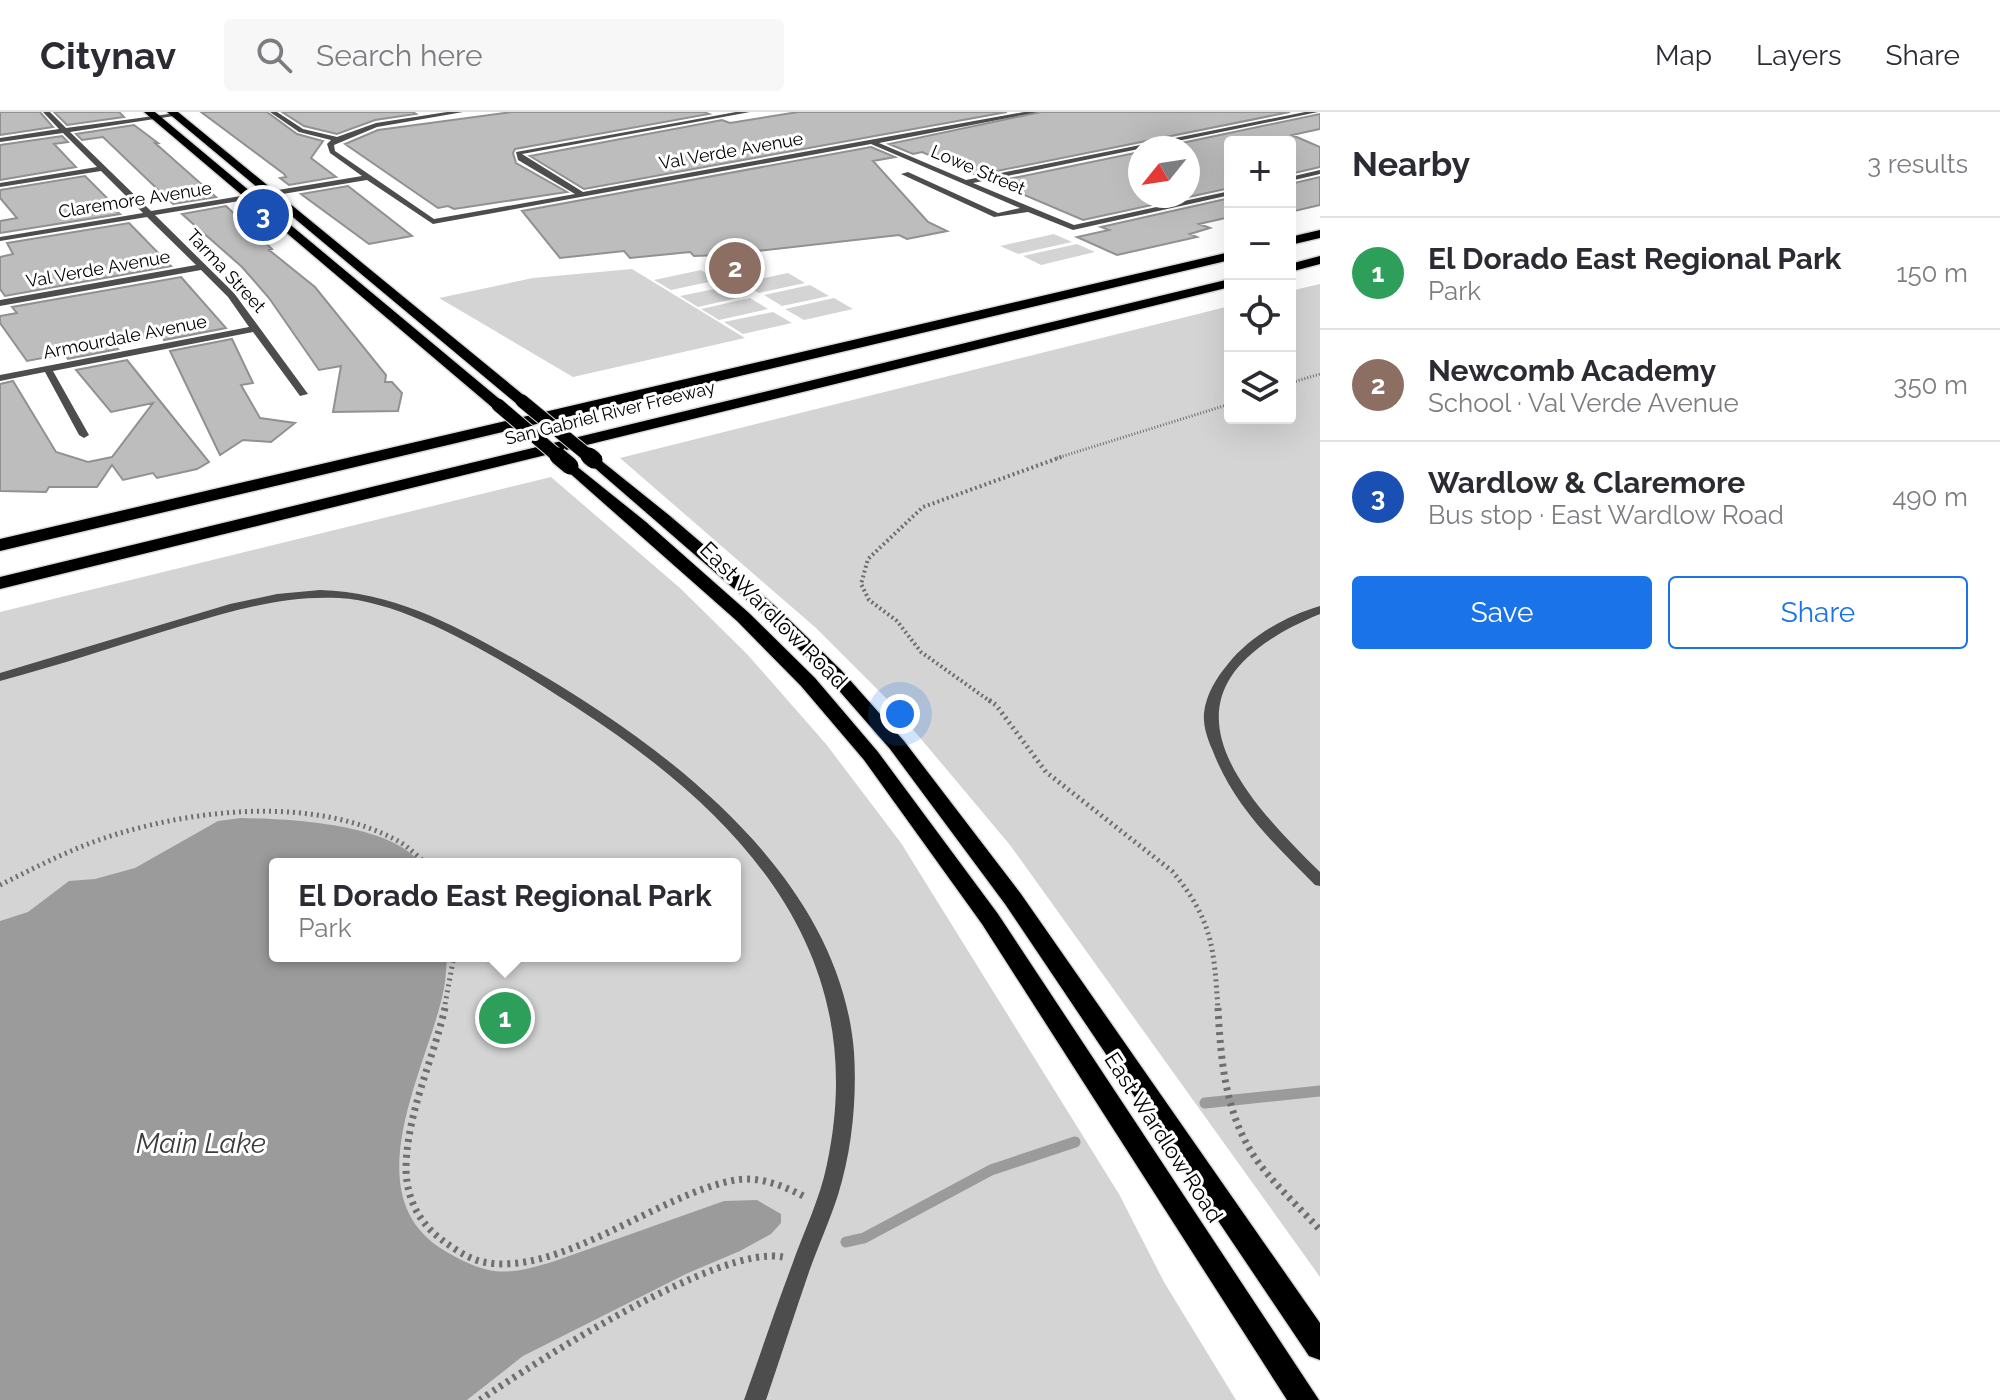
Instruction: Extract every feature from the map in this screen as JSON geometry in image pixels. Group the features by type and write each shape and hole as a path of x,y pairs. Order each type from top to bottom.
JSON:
{"highway":[{"path":"1296,240 1320,234"},
{"path":"1296,250 1320,244"},
{"path":"1296,257 1320,251"},
{"name":"San Gabriel River Freeway","path":"0,545 1224,257"},
{"path":"1296,266 1320,260"},
{"path":"1194,264 1224,265"},
{"path":"0,568 1224,273"},
{"name":"San Gabriel River Freeway","path":"0,583 1224,284"}],"main road":[{"name":"East Wardlow Road","path":"173,113 725,570 810,648 866,708 1012,895 1320,1347"},
{"name":"East Wardlow Road","path":"151,114 716,590 779,651 839,717 904,798 976,897 1304,1400"}],"street":[{"name":"Tarma Street","path":"46,112 201,267 257,328 303,394"},
{"path":"273,112 301,131 337,139"},
{"path":"370,177 332,152 330,144 376,125 460,112"},
{"path":"581,194 521,158 518,153 747,112"},
{"name":"Val Verde Avenue","path":"370,177 433,222 1035,112"},
{"path":"928,184 1315,112"},
{"path":"0,140 151,114 173,113"},
{"name":"Lowe Street","path":"871,142 1073,228 1224,194"},
{"path":"0,185 104,168"},
{"path":"1296,178 1320,172"},
{"path":"905,174 997,215 1029,209"},
{"name":"Claremore Avenue","path":"0,239 370,177"},
{"name":"Val Verde Avenue","path":"0,303 201,267"},
{"name":"Armourdale Avenue","path":"0,378 257,328"},
{"path":"47,368 84,435"},
{"path":"0,677 229,608 310,594 342,594 386,601 417,611 583,703 681,778 770,868 804,919 825,967 843,1032 845,1097 832,1181 755,1400"},
{"path":"1320,610 1283,624 1248,648 1226,678 1210,711 1215,743 1245,801 1320,881"}],"path":[{"path":"1296,381 1320,374"},
{"path":"1224,406 1022,469 923,507 868,559 861,584 869,600 897,621 921,652 996,705 1046,772 1172,871 1188,890 1204,918 1217,957 1222,1073 1237,1126 1261,1166 1320,1230"},
{"path":"0,885 102,839 134,829 176,819 231,814 271,813 350,823 414,849 422,858"},
{"path":"453,962 446,1011 411,1135 408,1194 430,1232 454,1248 482,1262 522,1263 733,1181 777,1183 824,1206"},
{"path":"480,1400 540,1358 704,1272 773,1255 803,1261"}],"shaded area":[{"path":"1054,234 1072,242 1018,254 1000,246"},
{"path":"1077,244 1095,252 1041,265 1023,256"},
{"path":"632,269 745,338 573,377 439,298 533,278"},
{"path":"701,270 718,280 671,290 654,280"},
{"path":"788,273 805,283 759,293 741,283"},
{"path":"1320,284 1320,1277 1010,845 890,702 816,628 620,458 1224,307 1224,424 1296,424 1296,290"},
{"path":"810,285 829,296 782,306 764,295"},
{"path":"729,286 746,296 698,307 680,296"},
{"path":"750,298 768,309 719,320 701,309"},
{"path":"834,298 853,309 804,320 785,309"},
{"path":"773,312 792,323 743,334 724,322"},
{"path":"551,477 680,588 747,654 826,744 901,843 1119,1194 1164,1282 1236,1400 0,1400 0,612"}],"water":[{"name":"Main Lake","path":"241,818 337,826 387,840 407,850 415,858 269,858 269,962 446,962 435,1024 403,1130 399,1165 403,1198 418,1227 445,1251 486,1270 524,1269 555,1261 724,1201 757,1200 781,1214 781,1223 771,1234 740,1251 688,1273 523,1356 467,1400 0,1400 0,921 28,912 69,881 95,879 135,868 218,821"}],"building":[{"path":"0,112 40,112 53,127 0,135"},
{"path":"54,112 119,112 124,117 67,125"},
{"path":"201,112 267,112 297,134 323,141 311,158 336,177 289,185 280,178 286,177 284,174"},
{"path":"282,112 416,114 375,120 337,134 304,126"},
{"path":"512,112 709,114 515,149 516,163 567,192 454,209 448,206 438,208 345,144 378,130"},
{"path":"798,112 1007,112 584,189 530,156 722,120 730,123"},
{"path":"1041,112 1290,112 1171,136 1128,136 1128,145 977,175 922,152 913,154 889,144"},
{"path":"1320,114 1320,129 1292,135 1294,136 1224,136 1224,189 1200,195 1200,139"},
{"path":"134,125 216,197 173,204 103,137 82,140 76,134"},
{"path":"62,136 68,142 54,144 76,167 0,180 0,145"},
{"path":"1296,137 1320,147 1320,167 1296,173"},
{"path":"871,147 895,157 873,161 928,222 947,231 907,239 899,235 721,255 694,256 690,252 630,258 624,251 560,258 522,211"},
{"path":"1128,154 1128,208 1138,208 1083,220 994,182"},
{"path":"85,176 120,214 0,233 0,221 17,218 0,198 0,190"},
{"path":"1320,177 1320,205 1296,211 1296,183"},
{"path":"348,186 412,236 369,244 301,194"},
{"path":"1224,199 1224,218 1199,224 1210,228 1190,234 1197,237 1117,255 1077,237 1109,230 1101,227 1186,208 1200,208 1200,205"},
{"path":"226,206 272,249 269,250 315,287 386,375 385,382 392,382 402,393 398,411 333,412 341,366 319,370 269,298 242,267 182,214"},
{"path":"129,223 171,266 5,296 0,289 0,257 13,254 7,243"},
{"path":"181,277 226,328 164,340 162,335 114,344 118,349 68,359 64,354 27,361 0,323 0,316 17,313 12,307"},
{"path":"232,339 253,383 241,385 260,418 295,423 271,442 243,440 220,455 170,351"},
{"path":"127,360 209,462 197,469 157,478 153,473 123,480 112,465 97,487 49,487 46,492 0,491 0,384 13,381 56,452 88,462 112,457 153,403 111,412 76,370"}],"waterway":[{"path":"1205,1103 1320,1091"},
{"path":"846,1242 864,1238 991,1170 1075,1142"}],"place":[{"name":"Wardlow & Claremore","path":"263,215"},
{"name":"Newcomb Academy","path":"735,268"},
{"name":"El Dorado East Regional Park","path":"505,1018"}]}
